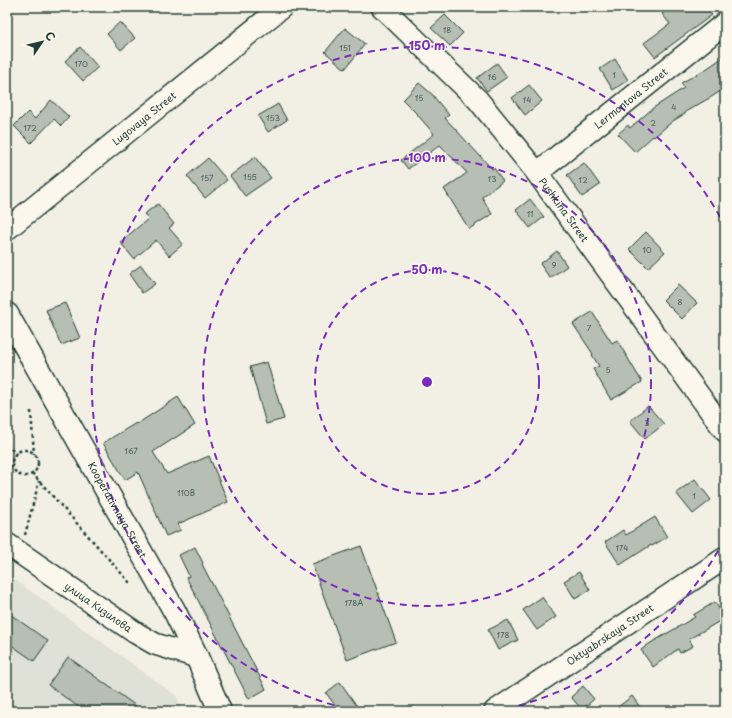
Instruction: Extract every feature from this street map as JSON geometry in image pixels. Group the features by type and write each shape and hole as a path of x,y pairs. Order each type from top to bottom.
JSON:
{"main road":[{"name":"Kooperativnaya Street","path":"7,314 175,612 197,657 220,711"}],"street":[{"name":"Lugovaya Street","path":"7,229 282,7"},
{"name":"Pushkina Street","path":"382,7 478,100 537,173 725,431"},
{"name":"Lermontova Street","path":"537,173 725,23"},
{"name":"улица Кизилова","path":"14,548 136,634 155,644 197,657"},
{"name":"Oktyabrskaya Street","path":"495,711 725,558"}],"path":[{"path":"31,411 34,455"},
{"path":"7,444 16,454"},
{"path":"27,450 34,455 37,458 37,466 32,473 28,475 20,475 14,470 12,466 13,457 19,451 27,450"},
{"path":"32,473 132,584"},
{"path":"14,548 39,481"}],"shaded area":[{"path":"7,574 177,696 181,711 7,711"}],"building":[{"path":"672,7 705,7 712,15 655,57 644,43 670,24 662,14"},
{"path":"445,15 463,33 450,46 431,28"},
{"path":"120,22 135,38 121,50 107,34"},
{"path":"345,28 365,44 345,69 325,52"},
{"path":"80,47 98,67 83,81 65,61"},
{"path":"725,56 725,88 685,112 686,113 673,121 654,137 653,136 635,152 618,134 628,125 630,128 653,108 684,88 681,83"},
{"path":"615,59 628,80 613,90 600,69"},
{"path":"497,63 507,77 487,91 477,78"},
{"path":"419,83 434,96 449,115 445,118 492,169 494,168 503,181 482,197 492,214 469,229 444,189 467,173 440,145 408,169 401,160 434,134 403,100"},
{"path":"529,85 542,101 525,115 512,98"},
{"path":"51,100 69,117 61,126 54,119 31,143 14,126 28,112 35,119"},
{"path":"278,104 287,120 268,132 258,116"},
{"path":"255,157 271,178 245,196 230,176"},
{"path":"208,158 227,180 205,198 187,176"},
{"path":"584,163 600,185 582,197 567,175"},
{"path":"530,199 544,217 530,228 516,210"},
{"path":"158,204 174,224 169,228 183,244 169,256 156,240 134,259 120,242 148,219 144,214"},
{"path":"646,232 665,252 648,268 629,249"},
{"path":"557,251 567,266 550,278 540,264"},
{"path":"141,265 155,284 142,293 129,274"},
{"path":"678,285 697,303 682,319 663,300"},
{"path":"65,303 80,338 61,345 46,310"},
{"path":"592,312 612,343 617,340 642,382 611,400 593,369 599,366 592,355 593,354 573,324"},
{"path":"267,362 284,419 266,424 250,367"},
{"path":"178,397 195,425 153,452 167,474 209,456 228,502 178,524 181,530 166,536 138,472 125,480 103,443 136,423 137,424"},
{"path":"648,406 664,424 645,439 630,421"},
{"path":"695,479 711,500 693,514 676,493"},
{"path":"655,517 667,537 652,546 651,545 620,565 605,542 623,530 626,535"},
{"path":"361,546 396,642 347,660 312,564"},
{"path":"195,547 203,563 202,564 266,689 249,699 186,577 189,576 179,555"},
{"path":"579,572 590,590 575,599 564,581"},
{"path":"542,597 556,617 537,630 523,610"},
{"path":"715,602 725,618 689,639 693,646 680,653 678,649 653,667 641,650 695,617 693,615"},
{"path":"7,612 48,641 34,661 7,642"},
{"path":"508,620 518,640 498,650 488,630"},
{"path":"68,657 143,711 84,711 48,685"},
{"path":"340,682 357,706 350,711 339,711 326,693"},
{"path":"583,686 594,699 582,710 571,697"},
{"path":"632,696 643,711 613,711"}]}
